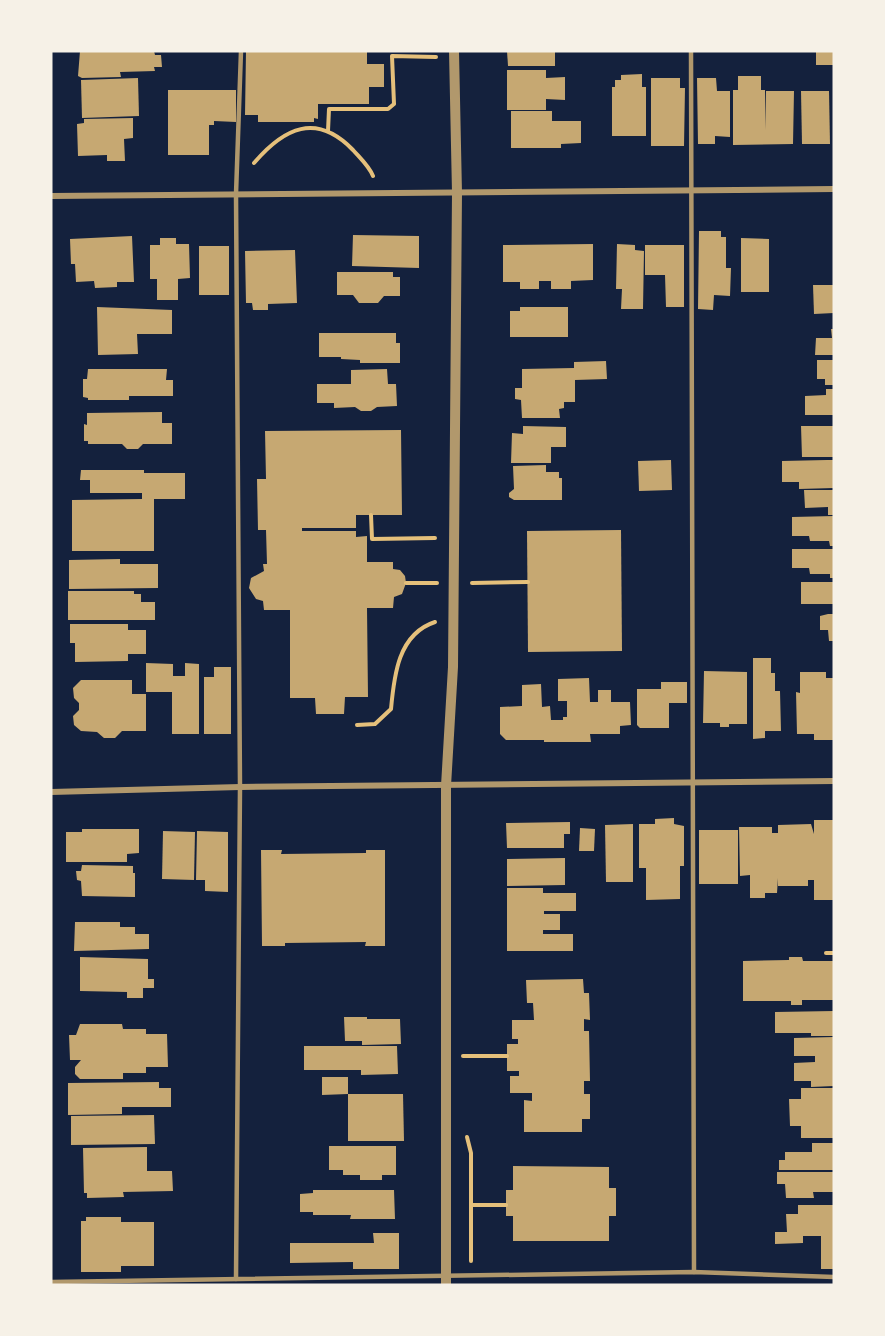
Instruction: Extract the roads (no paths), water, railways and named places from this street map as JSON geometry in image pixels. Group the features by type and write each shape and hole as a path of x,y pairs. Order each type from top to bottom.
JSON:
{"street":[{"path":"446,1280 446,786 453,667 457,193 454,51"},
{"path":"51,196 834,189"},
{"path":"51,792 240,787 834,781"}],"lane":[{"path":"236,1279 240,787 236,194 241,51"},
{"path":"691,51 694,1272"},
{"path":"51,1282 236,1279 446,1280 694,1272 834,1277"}]}
